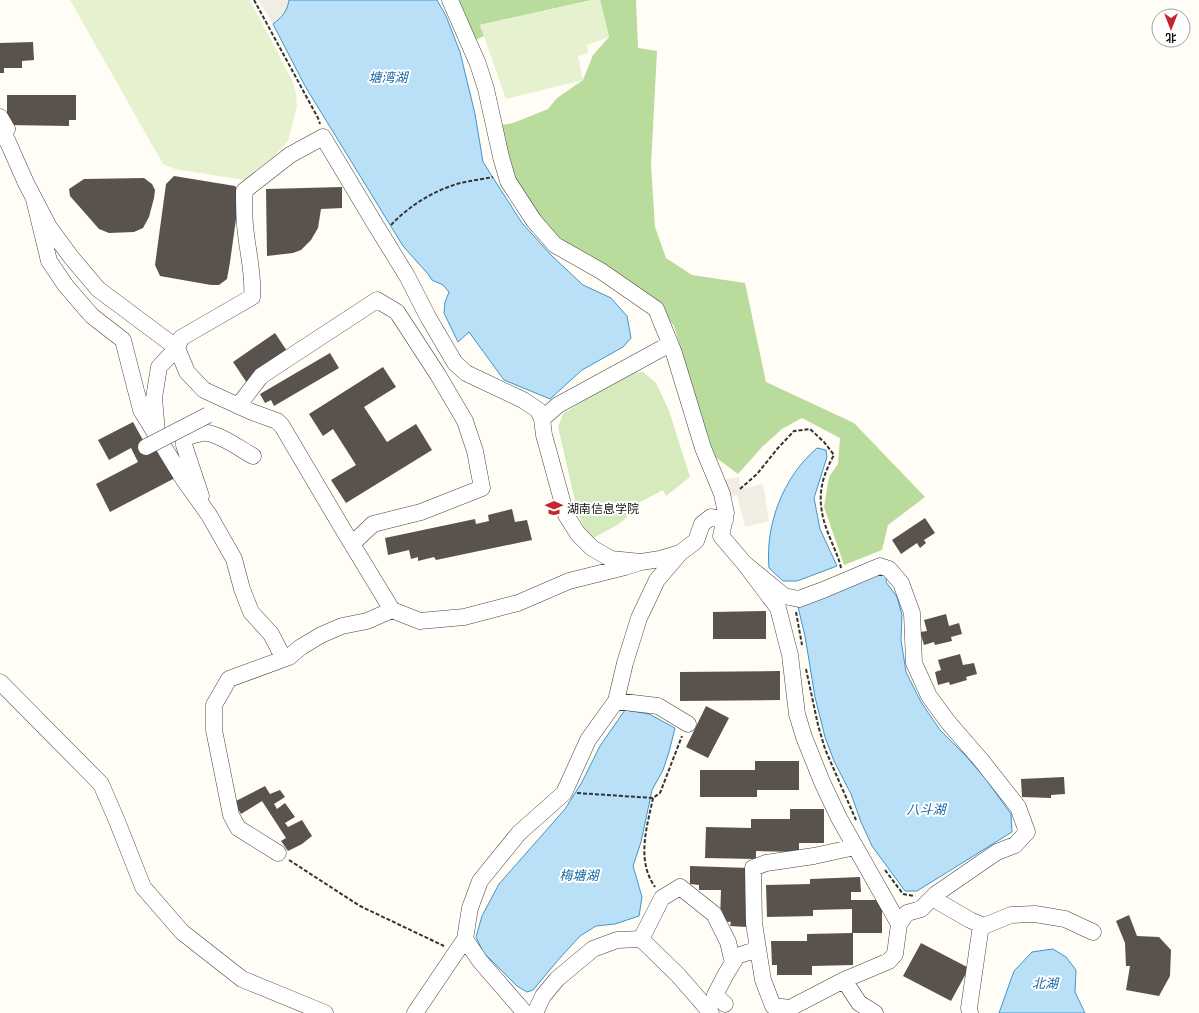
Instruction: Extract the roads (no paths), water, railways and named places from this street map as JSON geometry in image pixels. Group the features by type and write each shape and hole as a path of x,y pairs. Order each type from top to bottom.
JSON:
{"street":[{"path":"450,0 478,64 508,181 534,221 555,245 602,271 656,309 686,389 703,448 722,494 726,513 720,536 744,563 778,608 790,655 797,714 804,738 839,818 899,924"},
{"path":"0,117 7,129 0,136 7,140 49,228 98,289 177,348 187,372 204,390 238,406 277,421 282,426 392,610 420,621 464,617 518,603 569,581 680,553"},
{"path":"152,441 154,398 159,367 177,348 181,338 252,297 253,286 250,253 245,226 244,191 290,155 324,137 380,234 407,276 428,317 455,363 466,373 523,400 538,410 542,419 544,435 566,515 578,534 592,548 611,559 641,562"},
{"path":"34,199 49,261 66,286 92,316 123,340 141,410 152,441 184,480 205,509 234,559 242,589 251,612 270,634 284,659"},
{"path":"238,406 261,376 377,300 397,312 438,375 465,421 475,451 482,488 421,512 373,524 352,544"},
{"path":"542,419 558,405 670,344"},
{"path":"152,441 208,415 224,399"},
{"path":"205,509 184,445 184,438 203,433 220,436 237,448 253,456"},
{"path":"415,1013 461,945 470,908 480,881 519,834 564,793 588,740 616,701 624,663 639,618 657,580 680,553 696,541 702,524 711,517 725,520"},
{"path":"744,563 784,596 799,599 880,566 889,569 901,583 912,613 914,663 929,696 948,722 981,760 1018,807 1027,832 1016,845 997,852 926,896 921,909 907,913 899,924 895,954 889,961 844,980 790,1008 773,1006 763,980 754,923 753,868 766,863 814,856 855,847"},
{"path":"278,853 238,828 231,815 228,791 214,730 214,705 229,679 284,659 321,635 342,626 367,621 392,610"},
{"path":"0,682 101,784 142,887 182,932 242,979 325,1013"},
{"path":"616,701 658,706 688,724"},
{"path":"641,939 662,898 680,887 714,914 728,942 733,963"},
{"path":"926,896 984,926 1011,915 1035,914 1065,919 1093,932"},
{"path":"970,1013 969,1008 981,924"},
{"path":"536,1013 543,996 557,979 594,948 617,940 641,939 678,975 711,1013"},
{"path":"461,945 480,961 525,1013"},
{"path":"725,1004 715,995 726,974 738,956 758,949"},
{"path":"844,980 859,1003 875,1013"}],"water":[{"name":"塘湾湖","path":"289,0 437,0 446,16 460,52 475,114 483,162 522,223 552,256 583,285 611,298 627,316 631,338 623,347 582,370 550,399 504,380 469,332 458,342 444,313 445,302 449,292 443,285 432,280 403,246 305,86 273,24 284,14"},
{"path":"817,448 826,450 827,457 814,498 820,529 837,566 797,581 783,581 769,568 770,535 773,519 786,487 805,460"},
{"name":"八斗湖","path":"879,571 887,577 886,582 897,597 902,615 901,640 906,672 921,702 940,730 985,778 1011,814 1012,832 917,891 905,891 872,846 861,822 851,794 834,761 825,737 815,697 805,636 798,607 803,603"},
{"name":"梅塘湖","path":"625,710 649,714 675,728 663,770 652,790 641,842 633,866 642,897 639,916 615,924 596,926 580,936 533,990 527,992 517,986 483,952 476,937 482,916 499,884 565,809 582,782 600,746"},
{"name":"北湖","path":"1053,949 1066,957 1076,970 1075,992 1085,1013 999,1013 1014,971 1032,952"}],"place":[{"name":"湖南信息学院","path":"554,508"}]}
